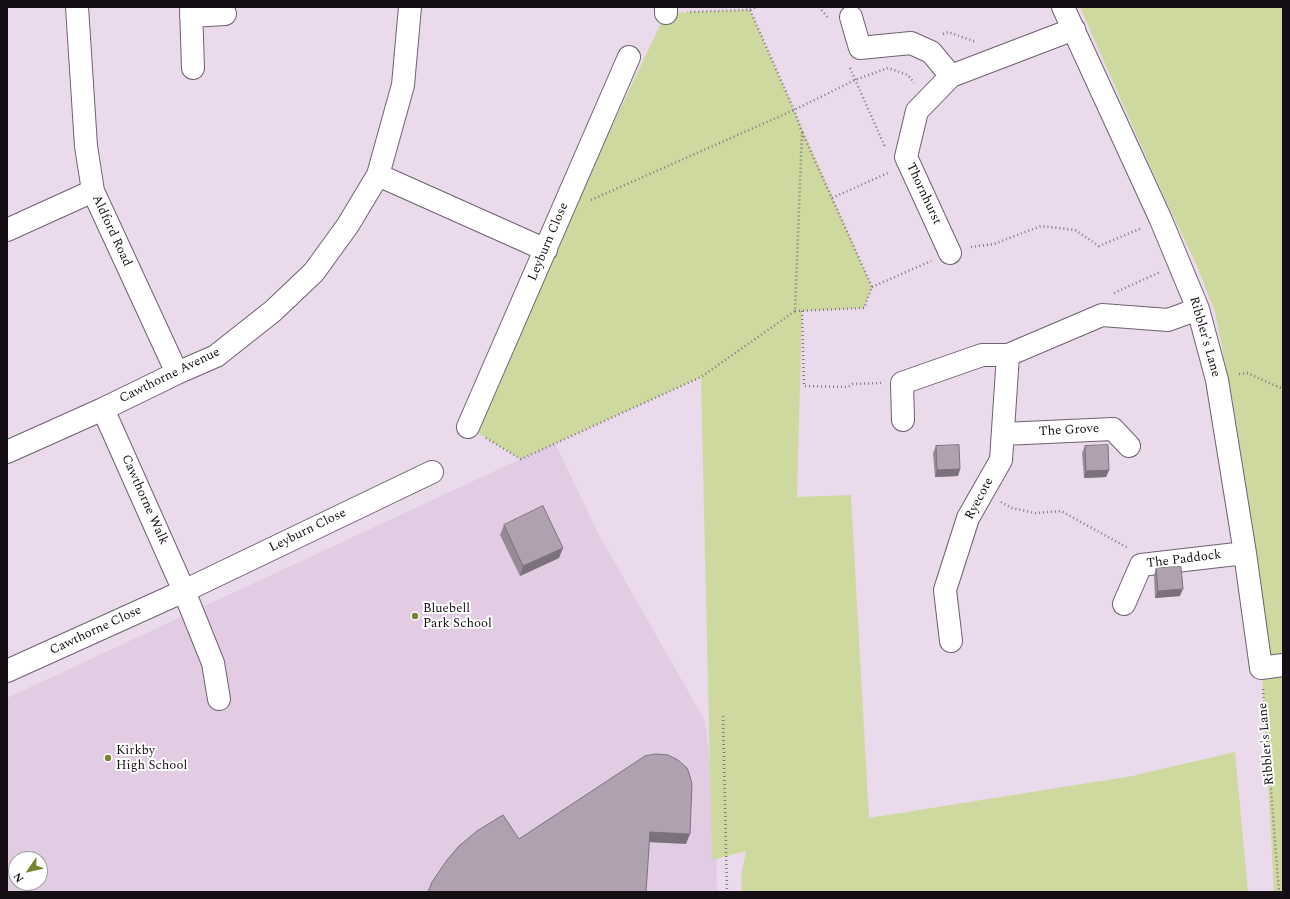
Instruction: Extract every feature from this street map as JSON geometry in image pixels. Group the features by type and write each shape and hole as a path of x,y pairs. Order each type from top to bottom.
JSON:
{"street":[{"name":"Aldford Road","path":"77,7 86,146 93,191 177,372"},
{"name":"Cawthorne Avenue","path":"7,452 103,409 177,372 216,356 273,311 314,272 348,225 378,175 403,85 410,7"},
{"name":"Ribbler's Lane","path":"1063,7 1161,220 1198,309 1217,380 1245,553 1261,668"},
{"path":"192,68 191,12 226,14"},
{"path":"851,17 860,48 910,43 914,44 931,52 951,76"},
{"name":"Thornhurst","path":"950,253 906,158 917,111 951,76 1074,29"},
{"name":"Leyburn Close","path":"468,427 629,57"},
{"path":"378,175 546,250"},
{"path":"7,230 93,191"},
{"path":"903,420 902,383 982,355 1008,355 1102,315 1168,320 1198,309"},
{"name":"Ryecote","path":"951,641 945,590 968,518 1001,460 1008,355"},
{"name":"Cawthorne Walk","path":"103,409 184,591 212,663 219,699"},
{"name":"The Grove","path":"1003,434 1113,429 1129,446"},
{"name":"Leyburn Close","path":"184,591 432,472"},
{"name":"The Paddock","path":"1124,604 1141,565 1245,553"},
{"name":"Cawthorne Close","path":"7,671 184,591"},
{"path":"1261,668 1283,665"}],"path":[{"path":"707,7 707,12"},
{"path":"666,10 707,12 756,7"},
{"path":"819,7 828,19 831,26"},
{"path":"468,427 521,459 701,377 795,311 864,308 872,286 802,132 794,110 749,8"},
{"path":"914,44 948,32 977,42"},
{"path":"849,66 886,149"},
{"path":"562,213 794,110 855,80 888,68 908,75 928,100"},
{"path":"795,311 802,132"},
{"path":"832,198 909,163"},
{"path":"872,286 959,249 994,244 1041,226 1075,230 1099,246 1161,220"},
{"path":"1102,315 1094,302 1179,263"},
{"path":"802,311 804,386 848,387 853,384 902,383"},
{"path":"1217,380 1247,372 1281,388 1283,385"},
{"path":"983,492 1012,508 1035,513 1061,511 1128,548 1141,565"},
{"name":"Ribbler's Lane","path":"1261,668 1279,892"},
{"path":"723,716 727,892"}],"shaded area":[{"name":"Bluebell Park School","path":"555,443 598,533 705,721 713,785 717,892 7,892 7,698"}],"green space":[{"path":"1080,7 1283,7 1283,892 1274,892 1258,598 1252,525 1234,408 1215,312 1197,266 1160,188"},
{"path":"750,10 872,287 864,308 802,311 797,497 851,495 869,818 1132,776 1235,752 1248,892 742,892 741,877 746,851 712,860 701,377 521,459 468,427 666,13"}],"building":[{"path":"959,445 960,469 937,470 936,446"},
{"path":"1108,445 1109,470 1086,471 1085,446"},
{"path":"543,506 563,548 523,566 504,525"},
{"path":"1181,567 1183,589 1158,591 1156,568"},
{"path":"656,754 668,755 678,760 687,768 692,784 690,834 650,832 646,892 428,892 432,882 447,860 459,846 477,831 503,815 519,839 645,756"}],"place":[{"name":"Bluebell Park School","path":"415,616"},
{"name":"Kirkby High School","path":"108,758"}]}
